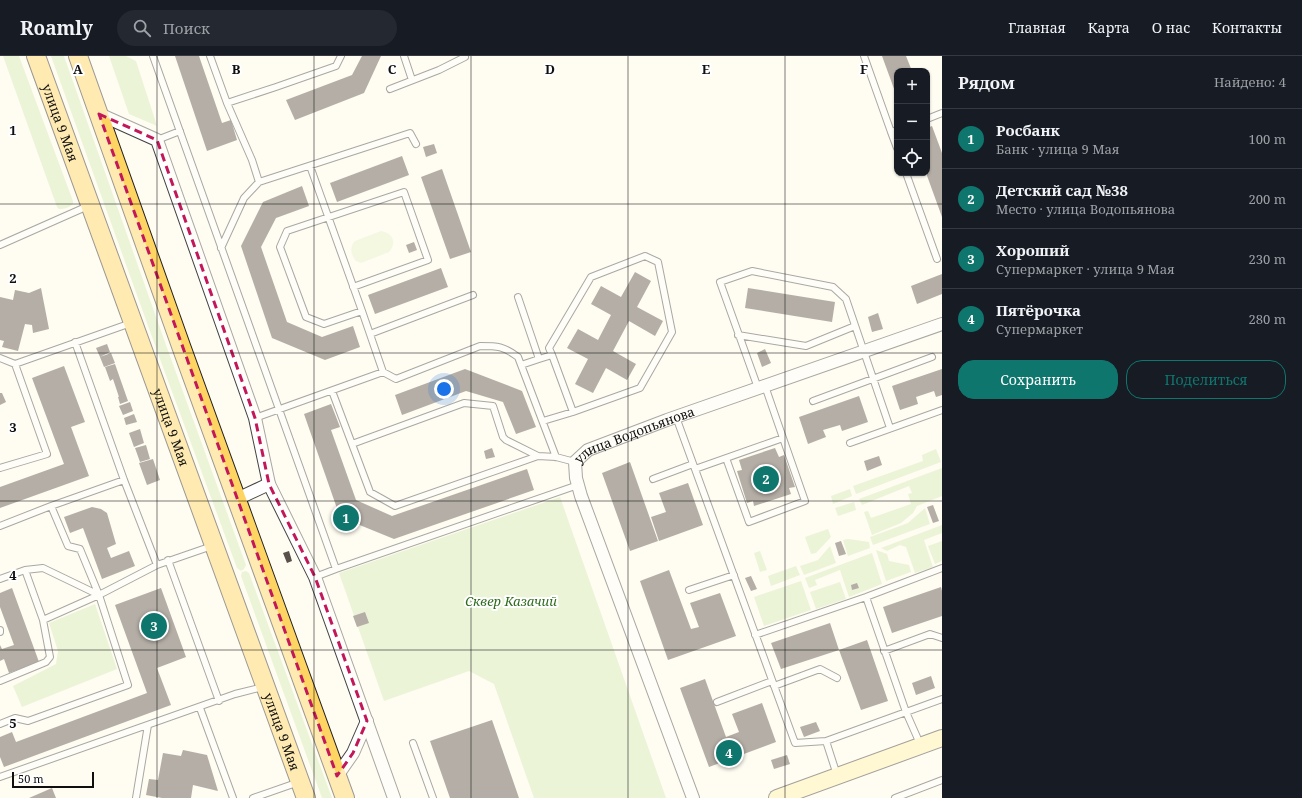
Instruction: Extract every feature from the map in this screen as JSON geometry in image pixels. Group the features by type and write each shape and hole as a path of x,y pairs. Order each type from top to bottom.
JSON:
{"main road":[{"name":"улица 9 Мая","path":"36,56 303,790"},
{"path":"78,56 345,798"}],"street":[{"path":"99,114 157,140 255,418 269,484 315,577 394,798"},
{"name":"улица Водопьянова","path":"693,798 578,486 575,462 588,450 864,350 942,324"},
{"path":"237,500 269,484"},
{"path":"337,776 352,753 367,721"},
{"path":"779,798 921,746 940,741"}],"lane":[{"path":"153,56 336,569"},
{"path":"210,56 226,103 252,160 259,182"},
{"path":"226,103 336,66 341,56"},
{"path":"404,56 412,80"},
{"path":"864,56 894,131"},
{"path":"390,89 439,70 465,57"},
{"path":"930,118 942,113"},
{"path":"157,140 180,131"},
{"path":"221,248 244,198 259,182 410,133 416,144"},
{"path":"310,166 383,372 396,379 480,346 505,348 518,357 556,457"},
{"path":"907,176 937,259"},
{"path":"353,287 428,260 404,192 287,231 280,246 306,317 324,324 362,311"},
{"path":"0,245 90,205"},
{"path":"543,421 573,412 640,388 672,332 658,262 644,256 591,277 549,348 573,412"},
{"path":"726,458 748,522 805,501 783,438 738,335 720,282 752,272 833,287 846,299 890,428"},
{"path":"370,334 473,295"},
{"path":"518,297 539,359"},
{"path":"0,358 15,364 132,322"},
{"path":"738,335 806,346 855,326"},
{"path":"75,342 156,565"},
{"path":"521,365 552,355"},
{"path":"813,401 932,357"},
{"path":"0,468 47,454 15,364"},
{"path":"255,418 383,372"},
{"path":"332,391 370,492 395,506 538,456 556,457 575,462"},
{"path":"352,444 464,403 492,406 503,437 506,440 538,456"},
{"path":"850,443 942,410"},
{"path":"676,417 795,743 826,741 942,699"},
{"path":"653,479 726,458 783,438"},
{"path":"0,526 124,480"},
{"path":"315,577 578,486"},
{"path":"0,724 15,718 28,721 128,685 99,595 80,549 68,546 51,506"},
{"path":"43,620 99,595 156,565 213,545"},
{"path":"168,560 219,701"},
{"path":"0,579 25,570 43,568 99,595"},
{"path":"755,635 866,597 942,568"},
{"path":"0,681 46,662 50,657 43,620 25,570"},
{"path":"689,590 734,575"},
{"path":"866,597 906,712 921,746"},
{"path":"884,651 930,634 942,638"},
{"path":"717,702 820,669 837,678"},
{"path":"1,775 200,708 236,694 265,687"},
{"path":"200,708 233,798"},
{"path":"136,798 148,725"},
{"path":"826,741 837,777"},
{"path":"413,743 433,798"},
{"path":"895,798 942,780"},
{"path":"253,798 303,790"}],"highlighted area":[{"path":"99,114 157,140 255,418 269,484 315,577 367,721 353,753 337,776"}],"green space":[{"path":"3,56 19,56 73,201 73,204 68,207 59,209 57,207"},
{"path":"51,56 64,56 166,345 246,565 241,571 237,568"},
{"path":"109,56 126,56 136,61 157,126 129,114"},
{"path":"381,231 391,236 393,245 389,252 361,263 356,261 351,251 353,243"},
{"path":"936,449 941,462 856,494 853,486 923,461 922,455"},
{"path":"942,468 942,496 917,506 913,513 901,523 872,535 864,512 868,511 871,518 911,504 908,494 912,493 909,486 862,505 859,499"},
{"path":"850,489 852,496 833,504 831,496"},
{"name":"Сквер Казачий","path":"560,497 666,798 534,798 494,684 469,671 384,701 339,573"},
{"path":"854,502 856,510 838,516 835,508"},
{"path":"925,508 930,524 873,545 870,537 908,523"},
{"path":"942,525 942,533 924,540 933,567 915,573 906,547 900,545 887,551 881,548"},
{"path":"828,529 831,537 816,553 811,554 805,537"},
{"path":"848,539 869,542 870,548 848,556 843,540"},
{"path":"942,541 942,561 935,564 928,546"},
{"path":"830,546 836,563 804,575 800,566 818,560"},
{"path":"876,550 887,554 889,561 909,565 911,572 886,581"},
{"path":"760,551 767,570 760,572 754,553"},
{"path":"872,553 882,584 849,597 840,570 815,580 817,585 809,588 805,578"},
{"path":"796,566 800,575 771,586 768,576"},
{"path":"246,571 249,573 332,798 322,798 241,576 242,572"},
{"path":"801,581 811,610 764,626 754,597"},
{"path":"840,582 846,599 816,609 810,592"},
{"path":"95,604 117,669 22,707 13,686 56,664 58,651 49,623"}],"building":[{"path":"175,56 199,56 222,123 231,120 237,140 207,151"},
{"path":"362,56 381,56 364,93 295,120 286,100 352,75"},
{"path":"882,56 906,56 911,68 894,68 894,89"},
{"path":"932,126 942,153 942,217 927,176 930,176 930,127"},
{"path":"434,144 437,153 426,157 423,147"},
{"path":"402,156 409,175 337,202 330,183"},
{"path":"442,169 471,252 450,259 421,177"},
{"path":"302,186 309,206 276,218 261,247 287,322 322,337 353,326 360,347 325,360 272,338 241,246 263,202"},
{"path":"414,242 417,250 409,253 406,245"},
{"path":"441,268 448,287 375,314 368,295"},
{"path":"635,272 651,281 637,307 663,321 655,336 629,321 613,351 636,364 627,380 606,368 593,393 575,384 588,359 567,348 578,329 598,340 611,315 591,304 601,286 621,297"},
{"path":"942,274 942,294 917,304 911,286"},
{"path":"41,288 49,329 33,333 32,325 25,324 18,351 2,347 4,341 0,340 0,297 13,300 15,290 29,293"},
{"path":"748,288 835,302 832,322 745,308"},
{"path":"878,313 883,329 872,332 868,317"},
{"path":"107,344 110,352 100,357 96,348"},
{"path":"765,349 771,363 762,367 757,353"},
{"path":"111,353 115,363 104,367 100,357"},
{"path":"115,364 128,401 120,404 113,379 110,381 105,367"},
{"path":"64,366 85,422 71,427 89,476 0,508 0,487 64,464 32,378"},
{"path":"465,369 522,391 536,427 516,434 503,402 466,391 402,415 395,395"},
{"path":"942,369 942,395 936,397 934,391 916,397 918,404 900,410 892,386"},
{"path":"0,393 2,393 6,402 0,405"},
{"path":"859,396 868,422 842,431 840,425 823,430 826,437 808,444 799,417"},
{"path":"130,402 133,411 123,415 119,406"},
{"path":"331,404 340,427 331,430 356,500 392,516 527,469 534,490 394,539 340,517 304,414"},
{"path":"134,414 137,422 126,425 124,418"},
{"path":"140,429 144,443 134,447 129,433"},
{"path":"146,445 150,459 140,462 135,448"},
{"path":"492,448 495,457 486,459 484,451"},
{"path":"775,448 779,457 784,455 795,487 789,488 791,494 754,506 753,501 747,503 737,471 742,470 739,460"},
{"path":"879,456 882,465 867,471 864,461"},
{"path":"153,459 160,480 147,485 139,463"},
{"path":"630,462 658,541 630,551 602,473"},
{"path":"688,483 703,525 659,541 651,517 666,512 659,493"},
{"path":"933,505 939,521 933,523 927,507"},
{"path":"92,507 101,509 107,513 116,544 107,548 111,558 129,551 135,566 102,579 83,528 70,533 64,517"},
{"path":"841,541 846,554 839,556 835,543"},
{"path":"289,551 292,561 287,563 283,553"},
{"path":"669,570 691,629 699,627 690,603 720,593 736,636 668,660 640,581"},
{"path":"751,576 757,589 751,591 745,578"},
{"path":"857,583 859,588 852,590 851,585"},
{"path":"941,587 942,616 892,633 883,607"},
{"path":"12,588 39,662 9,673 4,659 0,661 0,645 2,649 14,645 0,607 0,593"},
{"path":"161,588 186,657 157,668 171,705 4,767 0,757 0,737 12,732 16,742 147,693 115,605"},
{"path":"365,612 369,623 357,627 353,616"},
{"path":"830,623 839,650 781,669 771,643"},
{"path":"867,640 888,701 861,710 839,650"},
{"path":"931,676 935,688 916,695 912,683"},
{"path":"705,679 726,737 739,732 732,714 762,703 776,742 709,767 680,688"},
{"path":"492,720 519,798 450,798 430,741"},
{"path":"816,722 820,731 804,737 800,727"},
{"path":"183,750 207,755 218,791 193,785 191,798 162,798 146,795 149,779 158,780 163,753 181,756"},
{"path":"787,755 790,764 774,769 771,760"},
{"path":"52,788 56,798 29,798"}],"place":[{"name":"Детский сад №38","path":"766,479"},
{"name":"Росбанк","path":"346,518"},
{"name":"Хороший","path":"154,626"},
{"name":"Пятёрочка","path":"729,753"}]}
